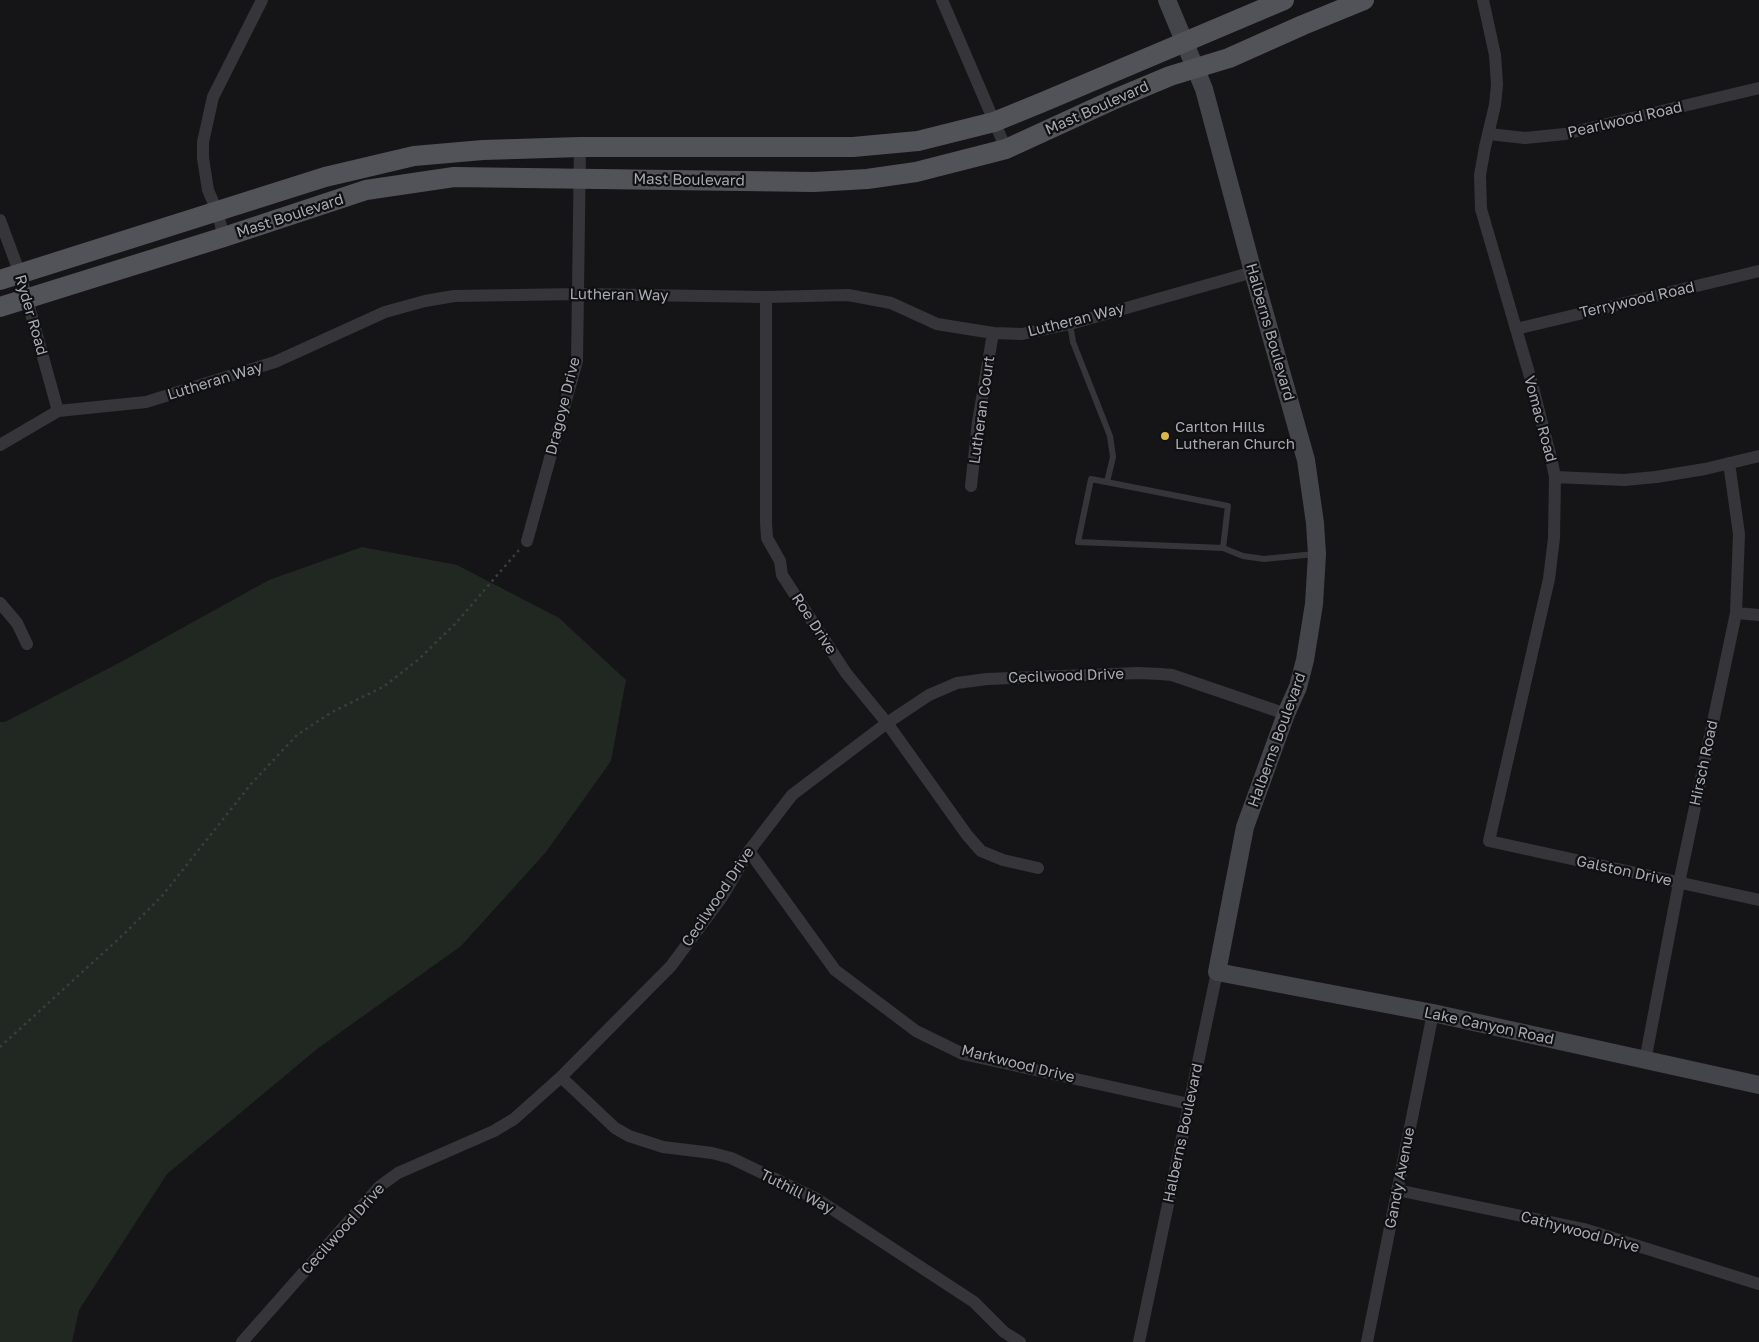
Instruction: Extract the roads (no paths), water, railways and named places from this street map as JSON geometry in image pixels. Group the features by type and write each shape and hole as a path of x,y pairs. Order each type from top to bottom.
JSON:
{"main road":[{"name":"Mast Boulevard","path":"0,280 325,177 414,156 483,150 580,147 853,147 918,142 994,122 1284,0"},
{"name":"Mast Boulevard","path":"0,307 224,237 366,190 454,178 814,182 867,179 916,172 1006,149 1170,76 1229,58 1364,0"}],"street":[{"path":"224,237 217,211 208,190 203,158 203,142 213,97 262,0"},
{"path":"942,0 1006,149"},
{"name":"Halberns Boulevard","path":"1139,1342 1217,972 1245,827 1286,714 1298,687 1307,650 1314,604 1317,554 1306,460 1205,94 1167,0"},
{"name":"Vomac Road","path":"1483,0 1495,55 1496,73 1495,105 1480,175 1481,209 1516,329 1555,477 1554,538 1549,579 1489,841"},
{"name":"Pearlwood Road","path":"1488,134 1525,138 1565,134 1759,88"},
{"name":"Dragoye Drive","path":"527,541 577,361 580,147"},
{"name":"Ryder Road","path":"0,220 20,274 58,411"},
{"name":"Terrywood Road","path":"1516,329 1759,271"},
{"name":"Lutheran Way","path":"0,445 58,411 152,400 275,362 385,312 425,301 470,295 578,294 766,297 848,295 892,303 937,324 993,333 1022,334 1070,324 1253,272"},
{"name":"Roe Drive","path":"766,297 767,538 780,560 782,575 846,673 887,723 966,835 982,851 1003,860 1038,868"},
{"name":"Lutheran Court","path":"971,486 978,422 993,333"},
{"path":"1555,477 1624,480 1680,474 1759,456"},
{"name":"Hirsch Road","path":"1646,1061 1679,883 1736,613 1739,534 1729,463"},
{"path":"0,603 17,623 27,644"},
{"path":"1736,613 1759,615"},
{"name":"Cecilwood Drive","path":"242,1342 380,1186 398,1173 494,1131 514,1119 561,1077 671,966 722,897 748,852 792,795 887,723 929,695 957,683 987,679 1138,673 1172,675 1286,714"},
{"name":"Galston Drive","path":"1489,841 1759,900"},
{"name":"Markwood Drive","path":"748,852 835,970 916,1031 963,1054 1189,1104"},
{"name":"Lake Canyon Road","path":"1217,972 1433,1013 1759,1085"},
{"name":"Gandy Avenue","path":"1367,1342 1433,1013"},
{"name":"Tuthill Way","path":"561,1077 615,1128 629,1136 664,1147 712,1153 731,1158 817,1199 974,1302 1004,1332 1020,1342"},
{"name":"Cathywood Drive","path":"1397,1190 1584,1229 1759,1284"}],"lane":[{"path":"1070,324 1073,342 1110,436 1113,457 1107,482"},
{"path":"1223,548 1228,506 1091,479 1078,542 1223,548 1243,556 1264,559 1317,554"}],"place":[{"name":"Carlton Hills Lutheran Church","path":"1165,436"}]}
